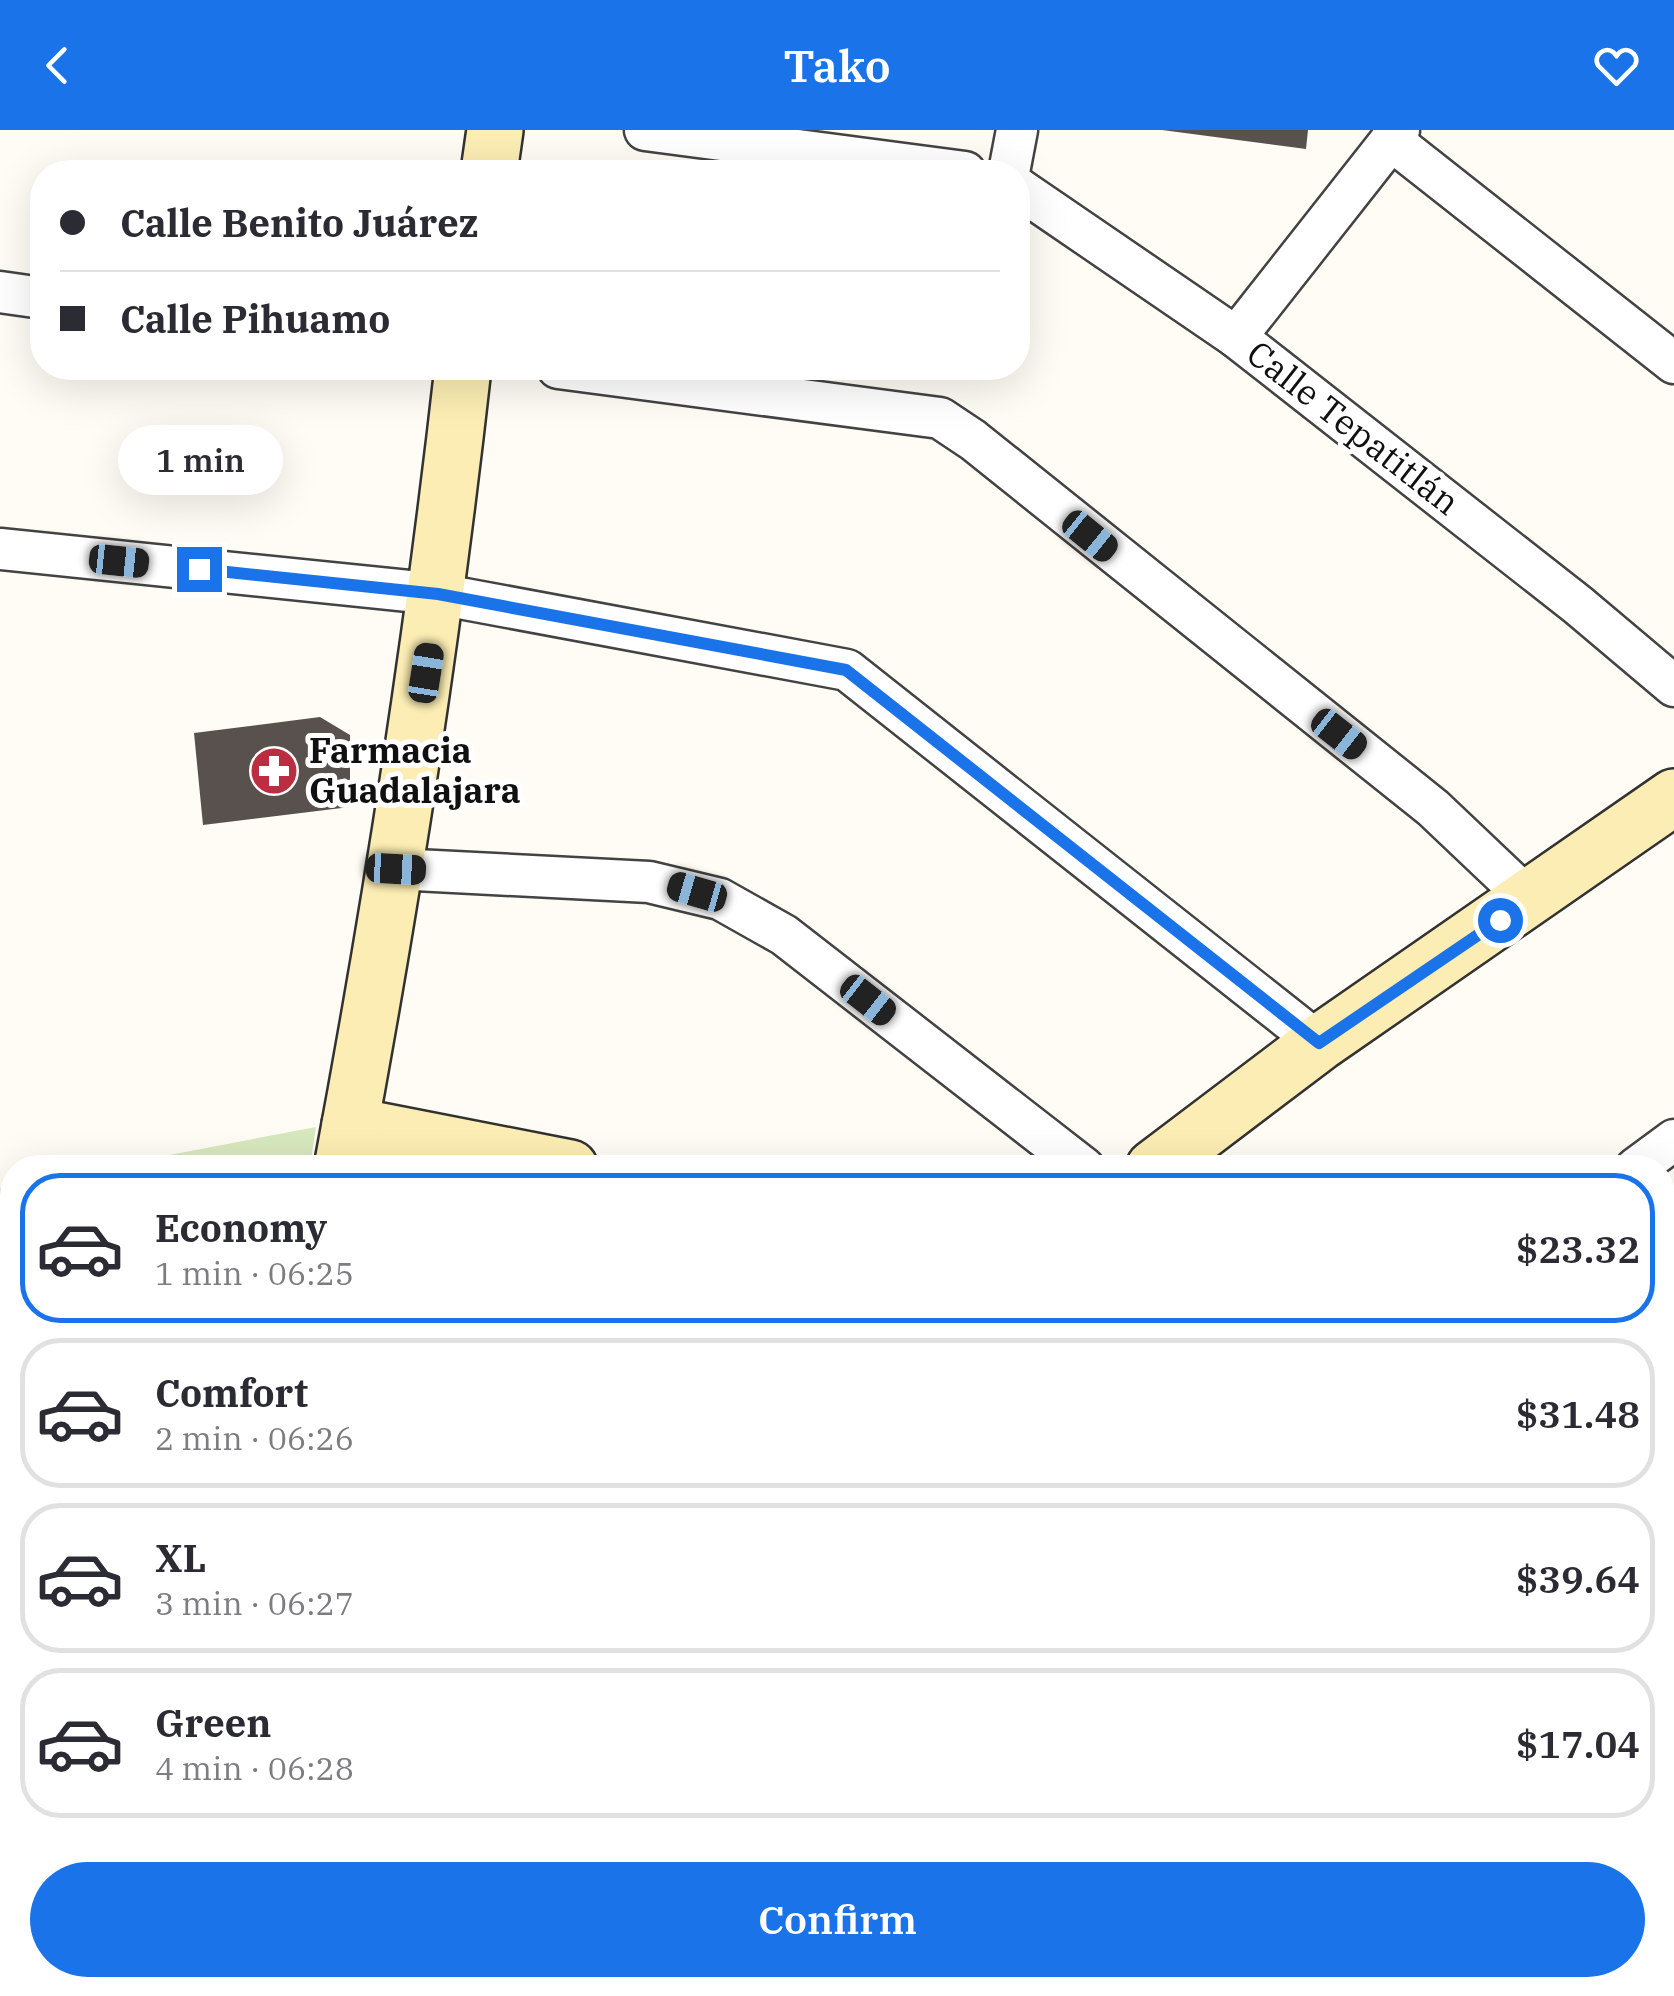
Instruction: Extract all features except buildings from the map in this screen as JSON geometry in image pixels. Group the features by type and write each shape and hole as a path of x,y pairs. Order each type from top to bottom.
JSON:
{"street":[{"path":"490,160 494,130"},
{"path":"645,130 874,160"},
{"path":"1011,160 1017,130"},
{"path":"1236,337 1395,135 1674,363"},
{"name":"Calle Tepatitlán","path":"1030,196 1236,337 1578,604 1674,686"},
{"path":"0,292 30,296"},
{"path":"438,1155 346,1146 396,869 438,594 463,380"},
{"path":"650,380 940,418 974,440 1433,808 1530,900"},
{"path":"0,548 438,594 846,670 1319,1043"},
{"path":"1171,1155 1319,1043 1530,900 1674,796"},
{"path":"396,869 649,882 720,899 784,935 1067,1155"},
{"path":"1654,1155 1674,1140"}],"green space":[{"path":"316,1127 312,1155 169,1155"}],"place":[{"name":"Farmacia Guadalajara","path":"274,771"}],"route":[{"path":"199,569 438,594 820,662 846,670 873,687 1319,1043 1500,920"}]}
